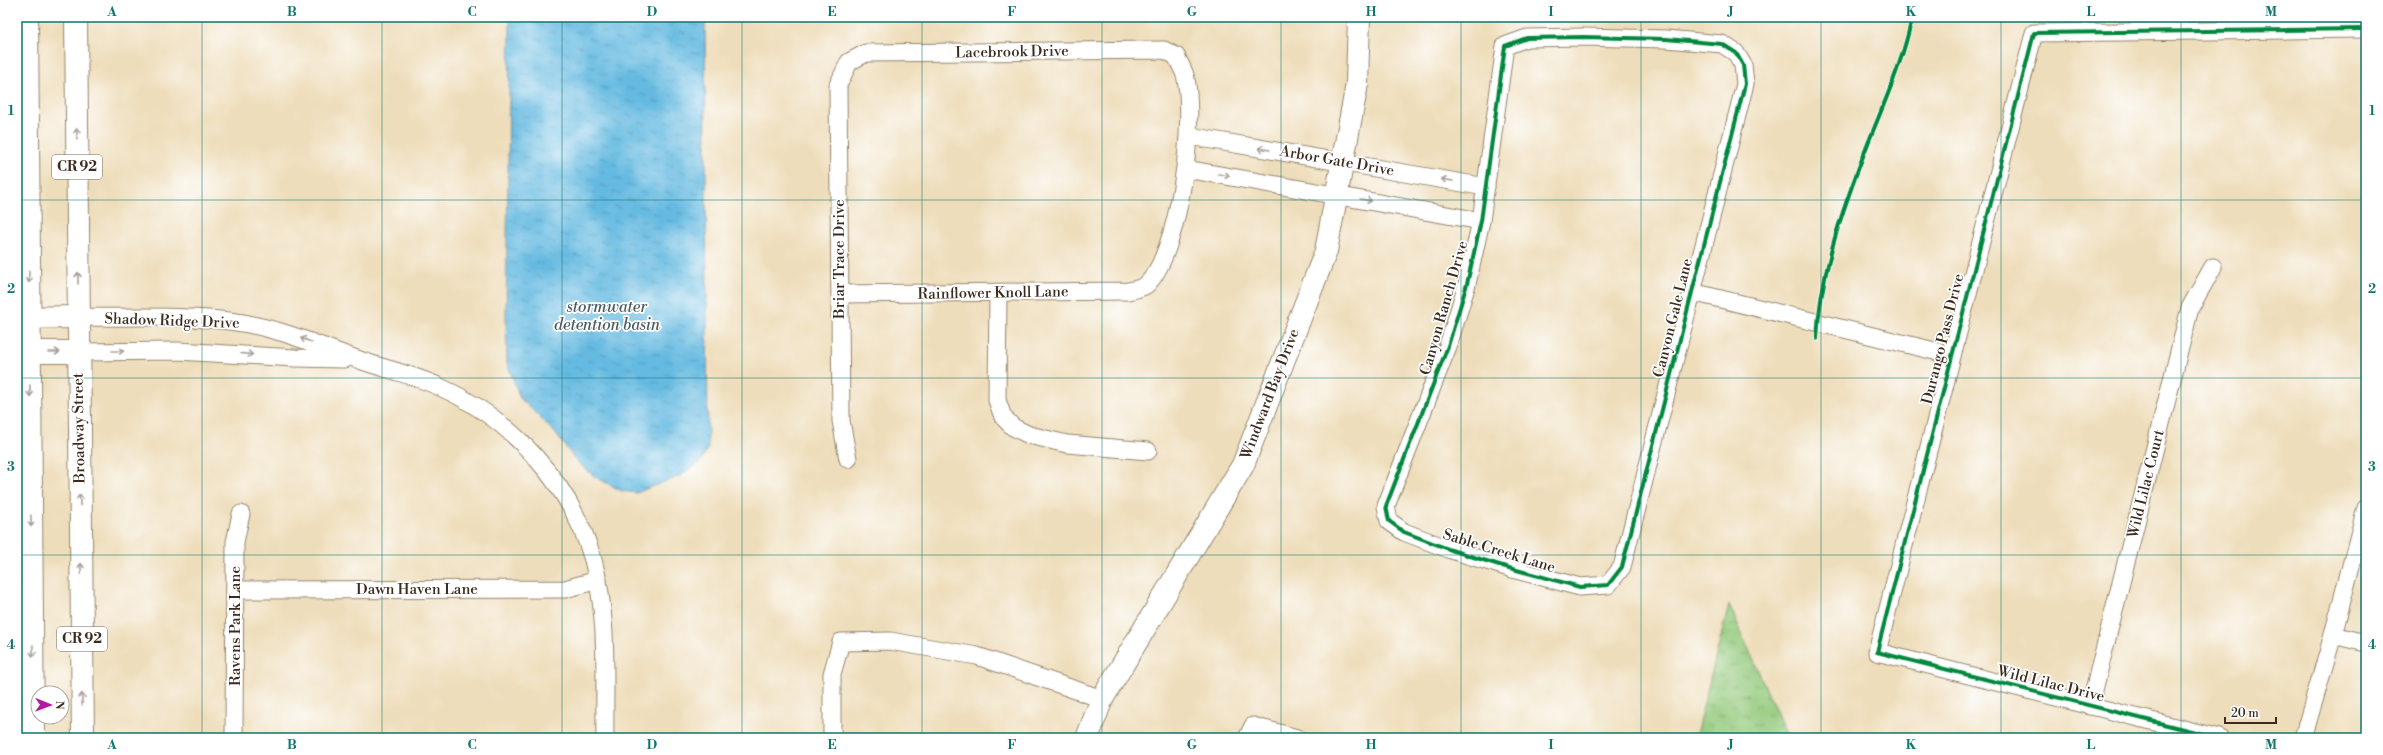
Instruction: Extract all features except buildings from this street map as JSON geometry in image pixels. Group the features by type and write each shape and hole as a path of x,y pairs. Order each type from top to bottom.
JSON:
{"main road":[{"path":"27,17 23,352 34,738"},
{"name":"CR 92","path":"76,17 78,317"},
{"name":"Windward Bay Drive","path":"1087,738 1102,699 1243,465 1326,251 1357,84 1359,17"},
{"path":"23,318 78,317"},
{"name":"Broadway Street","path":"78,317 83,738"},
{"path":"23,352 79,352"}],"street":[{"name":"Durango Pass Drive","path":"1877,652 1951,355 2034,33 2366,29"},
{"name":"Canyon Gale Lane","path":"1505,46 1527,38 1613,38 1722,44 1736,52 1743,65 1745,84 1622,567 1608,585"},
{"name":"Canyon Ranch Drive","path":"1389,521 1386,506 1448,346 1466,284 1481,221 1505,46"},
{"name":"Lacebrook Drive","path":"849,62 866,53 1164,50 1176,56 1185,76 1189,136"},
{"name":"Briar Trace Drive","path":"848,459 841,421 838,85 849,62"},
{"name":"Arbor Gate Drive","path":"1189,136 1486,187"},
{"path":"1189,136 1186,168 1481,221"},
{"name":"Rainflower Knoll Lane","path":"840,294 1128,291 1145,285 1161,263 1176,218 1186,168"},
{"name":"Wild Lilac Court","path":"2090,706 2190,308 2213,267"},
{"path":"1692,292 1951,355"},
{"path":"998,293 997,400 1003,417 1013,427 1024,432 1067,444 1148,451"},
{"name":"Shadow Ridge Drive","path":"78,317 230,321 288,334 356,359 399,371 442,387 478,407 512,434 542,464 568,503 586,539 598,580 604,634 605,738"},
{"name":"Shadow Ridge Drive","path":"79,352 178,351 294,358 356,359"},
{"path":"2303,738 2333,635 2366,508"},
{"name":"Ravens Park Lane","path":"234,738 235,542 241,514"},
{"name":"Sable Creek Lane","path":"1389,521 1404,532 1451,550 1509,568 1580,587 1608,585"},
{"name":"Dawn Haven Lane","path":"235,590 565,589 598,580"},
{"path":"2333,635 2366,643"},
{"path":"832,738 832,674 841,642 890,641 977,656 1102,699"},
{"name":"Wild Lilac Drive","path":"1877,652 2219,738"},
{"path":"1250,732 1297,738"}],"green space":[{"path":"1729,605 1788,738 1695,738"}],"water":[{"name":"stormwater detention basin","path":"510,17 705,17 708,448 701,461 680,476 636,493 622,491 595,477 577,462 555,433 520,398 507,363 506,317"}],"cycle path":[{"path":"1817,339 1823,289 1841,217 1904,50 1912,17"},
{"path":"2219,738 1877,652 2034,33 2366,29"},
{"path":"1583,37 1666,39 1722,44 1736,53 1743,65 1745,84 1622,567 1608,585 1580,587 1509,568 1451,550 1404,532 1389,521 1386,506 1448,346 1467,284 1481,221 1505,46 1527,38 1583,37"}]}
